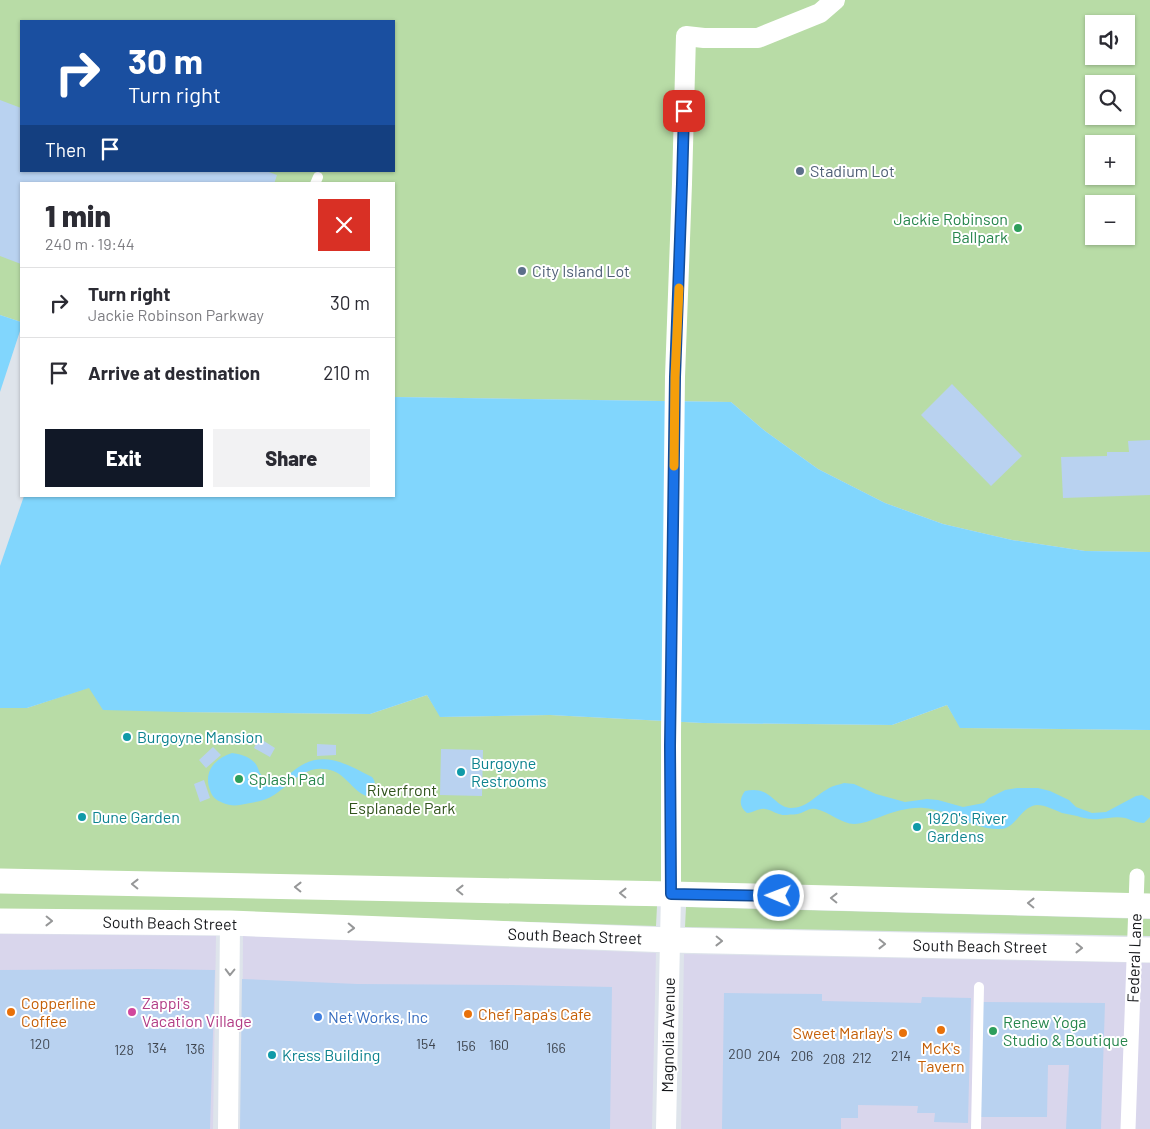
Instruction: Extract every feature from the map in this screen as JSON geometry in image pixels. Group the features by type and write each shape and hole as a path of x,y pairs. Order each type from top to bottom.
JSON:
{"street":[{"name":"Magnolia Avenue","path":"666,1129 671,894 675,377 686,36 758,38 820,13 835,0"},
{"name":"Federal Lane","path":"1128,1129 1142,950 1143,905 1138,876"},
{"path":"0,881 1143,905"},
{"name":"South Beach Street","path":"0,921 230,923 670,940 1142,950"},
{"path":"228,1129 230,923"}],"lane":[{"path":"976,1129 979,987"}],"shaded area":[{"path":"0,934 216,936 213,1129 0,1129"},
{"path":"243,936 656,953 652,1129 242,1129"},
{"path":"684,954 1150,963 1150,1129 681,1129"}],"green space":[{"path":"0,0 1150,0 1150,552 1085,551 1012,540 943,524 885,503 818,469 765,431 731,402 395,397 395,182 20,182 20,322 0,315"},
{"name":"Riverfront Esplanade Park","path":"90,687 179,712 370,714 427,695 441,717 550,715 703,723 892,725 947,705 961,728 1150,730 1150,906 0,881 0,708 27,708"},
{"path":"0,892 657,906 656,926 219,912 0,909"},
{"path":"686,907 1150,919 1150,936 685,927"}],"water":[{"path":"0,315 20,322 20,497 395,497 395,397 731,402 765,431 818,469 885,503 943,524 1012,540 1085,551 1150,552 1150,730 960,728 947,705 892,725 703,723 550,715 440,717 427,695 370,714 103,710 89,688 27,708 0,708"},
{"name":"Splash Pad","path":"232,753 252,760 267,779 281,779 298,767 320,759 347,765 372,777 375,785 373,790 366,796 336,772 316,769 303,774 267,799 239,805 228,805 218,801 213,796 208,783 208,777 212,767 220,758"},
{"path":"844,783 854,784 876,794 905,802 927,799 963,807 984,803 989,798 1005,790 1038,788 1050,791 1069,800 1076,807 1092,813 1106,812 1136,796 1142,795 1150,800 1150,817 1144,823 1119,817 1091,819 1037,805 1031,806 1006,828 1000,829 980,826 943,812 924,808 901,810 864,823 854,824 816,809 810,809 798,814 784,815 765,809 747,813 741,806 741,800 745,791 754,790 766,793 785,807 796,808 806,804 830,788"}],"pier":[{"path":"20,331 20,497 24,497 0,566 0,392"}],"building":[{"path":"0,100 20,108 20,172 269,172 277,175 275,182 20,182 20,264 0,256"},
{"path":"952,384 1022,456 991,486 921,415"},
{"path":"1150,440 1150,495 1063,498 1061,457 1107,456 1107,452 1129,452 1128,441"},
{"path":"259,738 275,748 270,757 254,748"},
{"path":"317,744 336,745 336,755 317,756"},
{"path":"213,747 221,755 206,768 199,760"},
{"name":"Burgoyne Restrooms","path":"441,749 483,750 482,796 440,795"},
{"path":"204,780 210,798 200,802 194,784"},
{"path":"0,970 215,970 210,1129 0,1129"},
{"path":"242,979 357,984 612,987 610,1129 240,1129"},
{"path":"724,993 822,994 822,1001 921,1003 922,997 971,998 968,1123 934,1122 935,1113 917,1113 918,1106 858,1105 858,1118 841,1118 841,1129 722,1129"},
{"path":"982,1002 1105,1003 1101,1129 1066,1129 1069,1065 1048,1065 1047,1117 981,1117"}],"slow traffic":[{"path":"674,466 679,288"}],"place":[{"name":"Stadium Lot","path":"800,171"},
{"name":"Jackie Robinson Ballpark","path":"1018,228"},
{"name":"City Island Lot","path":"522,271"},
{"name":"Burgoyne Mansion","path":"127,737"},
{"name":"Burgoyne Restrooms","path":"461,772"},
{"name":"Splash Pad","path":"239,779"},
{"name":"Dune Garden","path":"82,817"},
{"name":"1920's River Gardens","path":"917,827"},
{"name":"Copperline Coffee","path":"11,1012"},
{"name":"Zappi's Vacation Village","path":"132,1012"},
{"name":"Chef Papa's Cafe","path":"468,1014"},
{"name":"Net Works, Inc","path":"318,1017"},
{"name":"McK's Tavern","path":"941,1030"},
{"name":"Renew Yoga Studio & Boutique","path":"993,1031"},
{"name":"Sweet Marlay's","path":"903,1033"},
{"name":"Kress Building","path":"272,1055"}],"route":[{"path":"684,111 675,377 670,746 671,894 779,896"}]}
